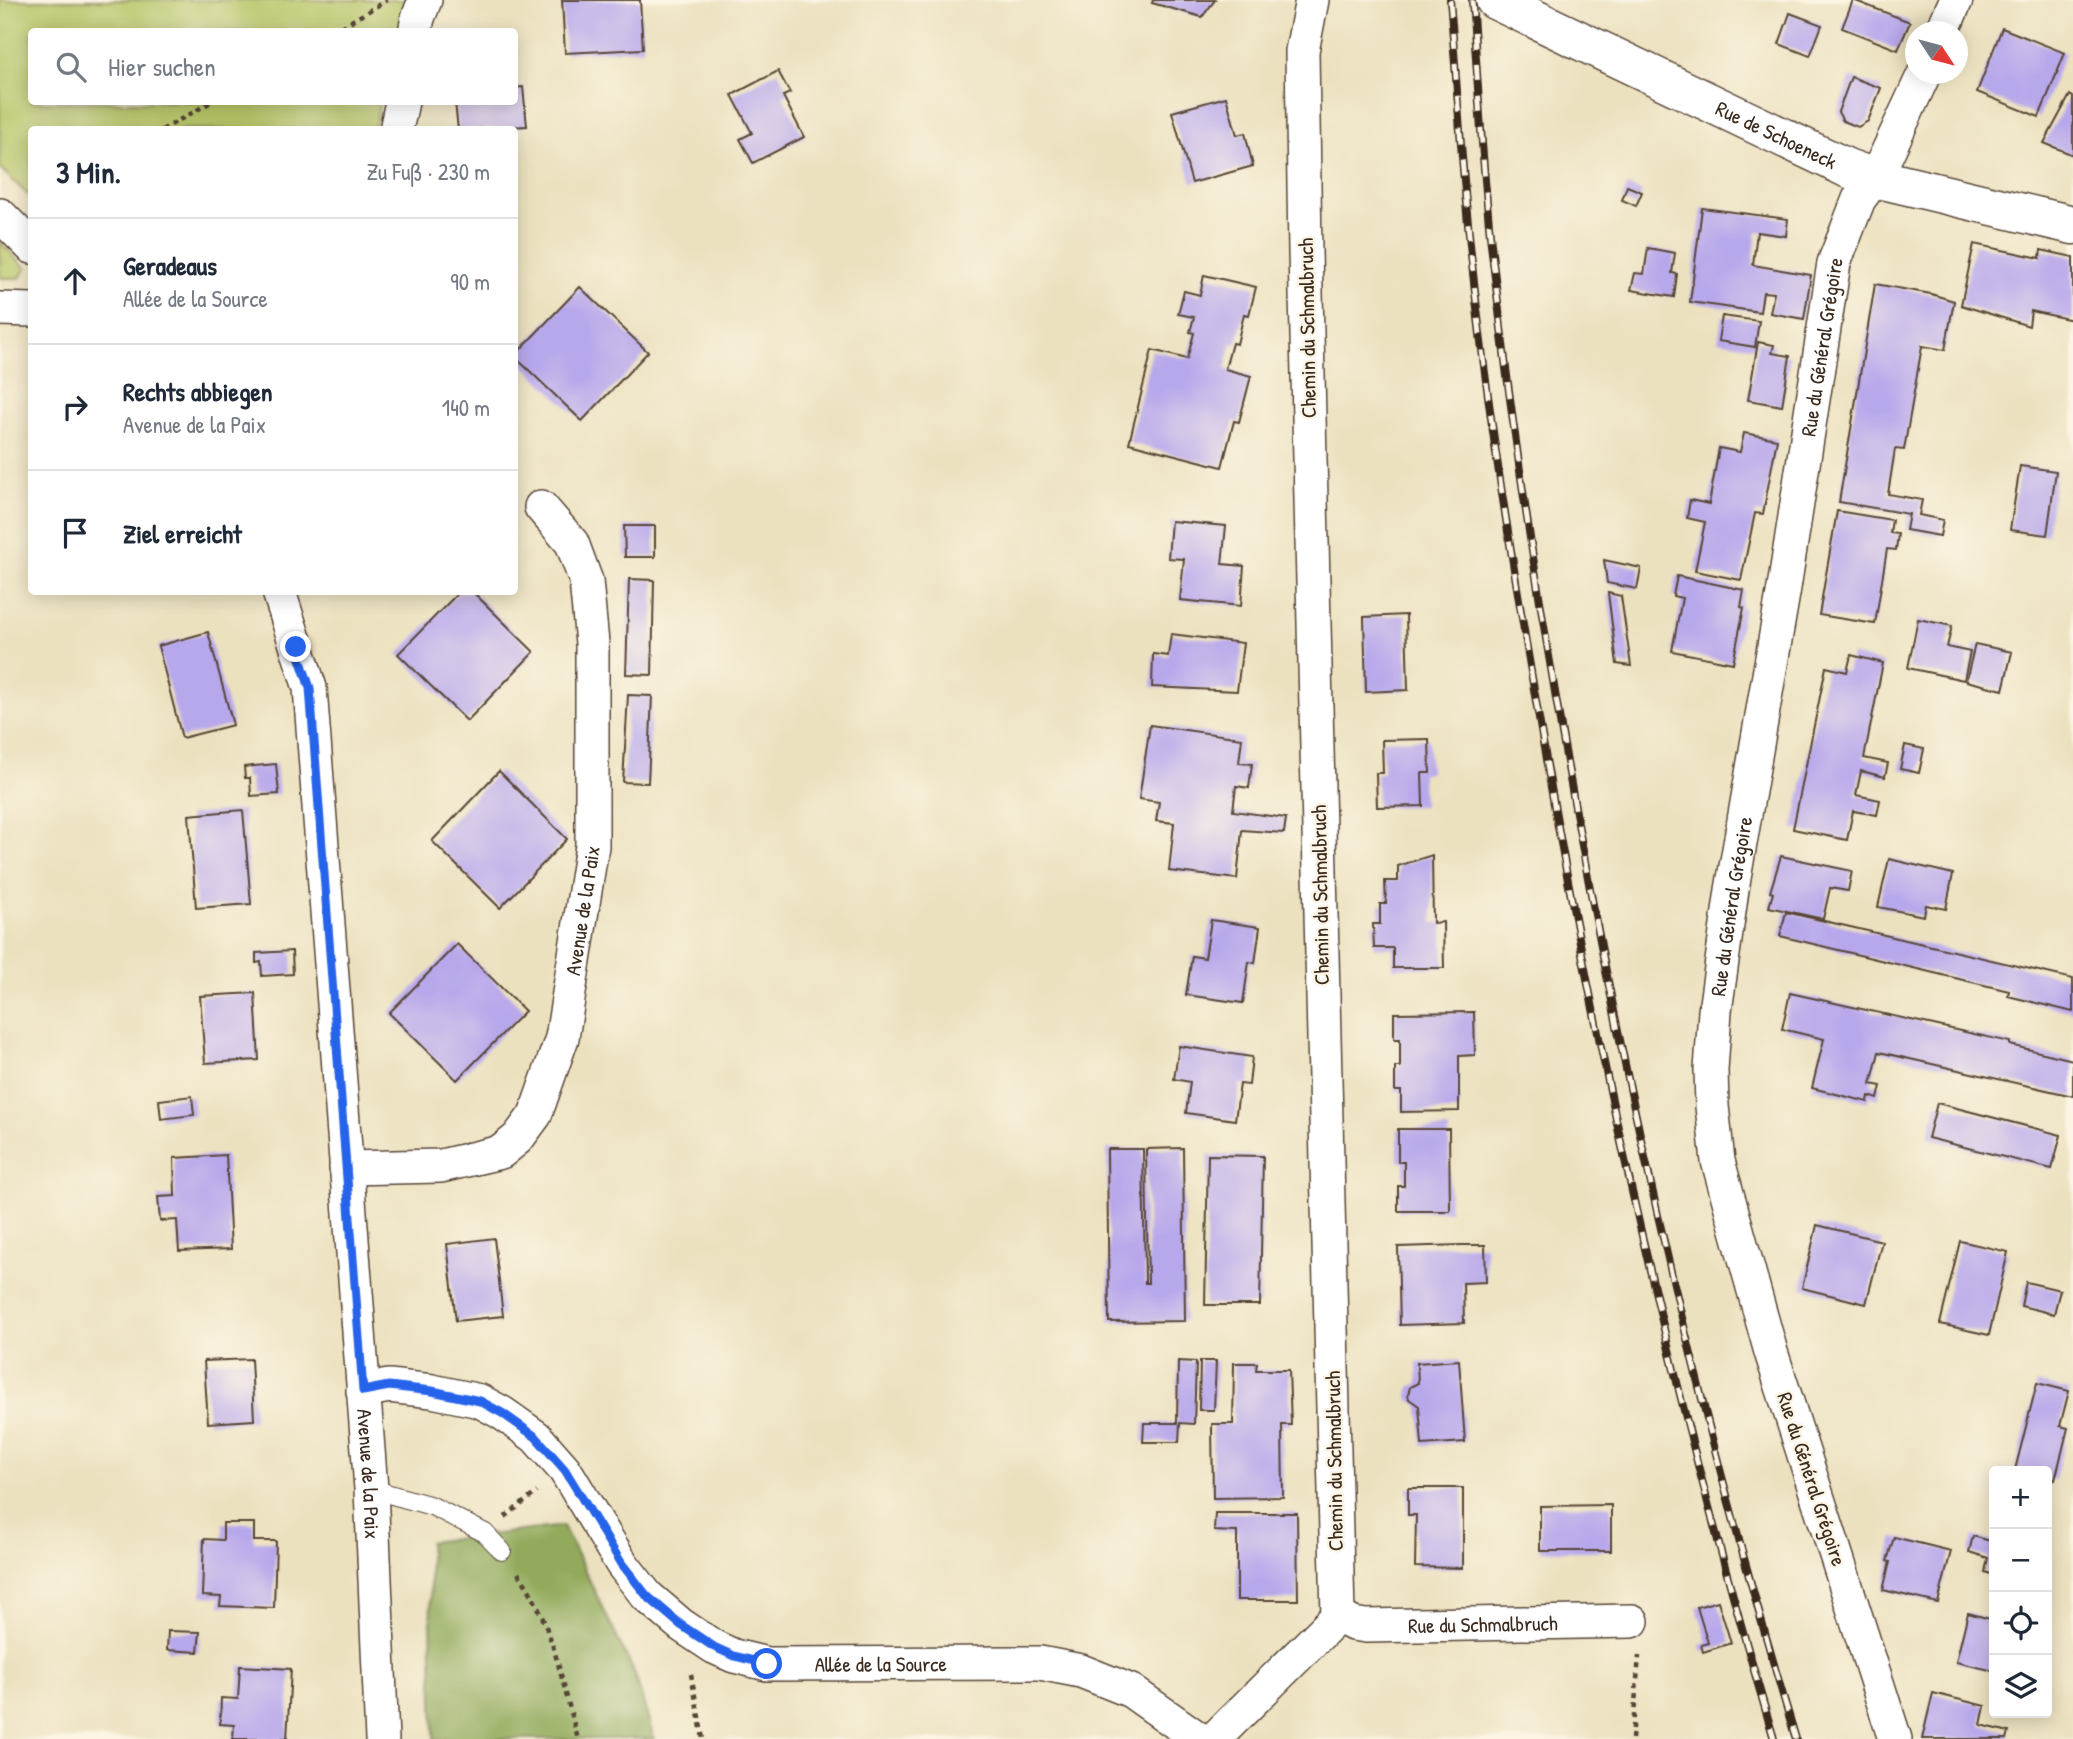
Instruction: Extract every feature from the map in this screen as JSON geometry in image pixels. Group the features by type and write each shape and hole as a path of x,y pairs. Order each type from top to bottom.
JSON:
{"main road":[{"name":"Rue de Schoeneck","path":"1495,0 1847,168 1875,178 2073,225"}],"street":[{"path":"416,28 425,0"},
{"name":"Chemin du Schmalbruch","path":"1312,0 1302,51 1305,265 1338,1616"},
{"path":"1947,21 1956,0"},
{"name":"Rue du Général Grégoire","path":"1895,1739 1771,1352 1742,1249 1718,1161 1711,1070 1732,890 1784,589 1834,263 1860,199 1875,178 1919,84"},
{"path":"397,126 400,105"},
{"path":"0,215 28,243"},
{"path":"0,309 28,310"},
{"name":"Avenue de la Paix","path":"346,1168 441,1167 501,1152 518,1138 535,1115 562,1038 592,846 592,643 586,581 572,543 541,507"},
{"name":"Avenue de la Paix","path":"280,595 310,688 371,1489 382,1739"},
{"name":"Allée de la Source","path":"363,1391 389,1386 480,1401 536,1437 565,1470 622,1564 647,1596 681,1625 714,1647 734,1656 767,1664 1040,1663 1081,1671 1130,1691 1199,1739"},
{"path":"1214,1739 1338,1616"},
{"name":"Rue du Schmalbruch","path":"1338,1616 1353,1624 1366,1626 1632,1621"}],"lane":[{"path":"371,1489 432,1506 485,1533 502,1551"}],"path":[{"path":"340,28 388,0"},
{"path":"169,126 206,105"},
{"path":"485,1533 565,1470"},
{"path":"502,1551 537,1606 552,1647 578,1739"},
{"path":"1632,1621 1639,1651 1632,1739"},
{"path":"690,1666 704,1739"}],"green space":[{"path":"0,0 411,0 400,28 28,28 28,105 379,105 375,126 28,126 28,195 0,168"},
{"path":"0,242 26,268 20,278 0,278"},
{"path":"563,1526 635,1674 654,1739 434,1739 429,1542"}],"building":[{"path":"562,0 640,0 643,49 565,53"},
{"path":"1153,0 1215,0 1202,17 1152,3"},
{"path":"1853,0 1907,21 1905,21 1905,34 1898,50 1842,28"},
{"path":"1790,13 1822,25 1810,56 1779,44"},
{"path":"2002,28 2065,53 2039,117 1977,92"},
{"path":"778,71 790,93 783,96 804,137 753,163 740,139 752,133 732,95"},
{"path":"1851,77 1881,88 1868,121 1858,127 1843,121 1838,112"},
{"path":"523,87 527,126 458,126 455,105 518,105 518,88"},
{"path":"2070,95 2073,97 2073,155 2044,143"},
{"path":"1226,97 1237,135 1245,133 1253,166 1192,183 1172,112"},
{"path":"1627,186 1642,192 1636,206 1622,200"},
{"path":"1702,208 1788,219 1786,236 1757,232 1753,265 1811,275 1804,319 1770,313 1774,293 1763,292 1760,312 1690,302"},
{"path":"1974,244 2040,258 2041,250 2073,257 2073,320 2031,311 2029,326 1961,305"},
{"path":"1648,248 1675,253 1672,273 1677,274 1674,297 1631,290 1635,273 1644,274"},
{"path":"1204,275 1256,287 1249,315 1244,314 1237,344 1232,343 1225,369 1251,376 1239,422 1234,421 1222,467 1129,443 1152,350 1187,359 1194,333 1190,332 1194,317 1178,314 1184,291 1200,295"},
{"path":"1875,284 1954,301 1945,350 1922,346 1904,450 1895,449 1888,494 1922,500 1919,515 1943,520 1940,536 1906,530 1909,514 1839,502"},
{"path":"580,287 648,352 582,421 518,360 518,352"},
{"path":"1722,316 1759,321 1755,347 1718,341"},
{"path":"1758,342 1774,345 1772,353 1790,356 1782,406 1748,400"},
{"path":"1744,433 1777,439 1763,514 1755,513 1741,580 1695,571 1705,522 1687,518 1690,500 1709,504 1719,448 1740,452"},
{"path":"2020,466 2056,471 2047,535 2010,530"},
{"path":"1837,511 1892,520 1890,533 1898,534 1896,550 1887,549 1875,624 1819,615"},
{"path":"1171,521 1226,526 1222,564 1244,566 1241,606 1180,600 1184,559 1168,558"},
{"path":"624,526 655,526 655,557 625,557"},
{"path":"1604,560 1641,568 1637,589 1607,583"},
{"path":"1677,576 1744,590 1741,607 1744,608 1733,663 1672,651 1682,598 1673,596"},
{"path":"629,579 654,580 652,675 626,674"},
{"path":"1608,593 1621,596 1631,666 1617,664"},
{"path":"456,595 476,595 534,652 467,721 398,654"},
{"path":"1406,615 1408,690 1366,692 1364,617"},
{"path":"1918,619 1952,626 1947,647 1970,652 1964,680 1908,668"},
{"path":"208,632 233,725 182,738 158,646"},
{"path":"1171,634 1243,643 1237,691 1152,687 1153,654 1168,656"},
{"path":"1975,644 2012,652 2003,690 1966,681"},
{"path":"1851,655 1883,663 1864,758 1888,763 1885,777 1861,771 1856,795 1880,800 1877,815 1853,811 1847,840 1793,829 1826,667 1847,672"},
{"path":"628,695 652,696 648,783 623,782"},
{"path":"1150,725 1242,738 1239,763 1252,764 1249,788 1236,786 1233,811 1286,818 1284,833 1242,830 1237,879 1169,871 1174,823 1156,821 1159,802 1139,799"},
{"path":"1429,739 1430,773 1422,773 1423,806 1377,807 1376,773 1383,773 1382,740"},
{"path":"1905,745 1924,749 1919,773 1900,769"},
{"path":"276,764 279,794 251,796 250,778 245,778 244,767"},
{"path":"499,771 567,839 500,908 432,841"},
{"path":"243,810 251,904 196,908 189,815"},
{"path":"1432,855 1433,923 1443,922 1444,968 1393,968 1393,948 1374,948 1373,924 1380,924 1380,904 1386,904 1385,881 1398,881 1398,866"},
{"path":"1781,856 1852,871 1848,891 1830,888 1823,919 1769,907 1773,893 1770,892"},
{"path":"1889,859 1953,874 1946,909 1926,905 1924,916 1878,907"},
{"path":"1786,912 2073,979 2073,1012 2008,996 2009,991 1780,936"},
{"path":"1211,920 1260,927 1255,963 1249,962 1243,1003 1186,995 1192,956 1205,958"},
{"path":"457,944 525,1011 457,1080 389,1013"},
{"path":"292,951 293,974 262,976 261,962 256,963 256,953"},
{"path":"255,993 259,1060 205,1063 200,996"},
{"path":"1790,993 2010,1042 2010,1045 2073,1060 2073,1096 1879,1052 1871,1084 1881,1086 1878,1099 1869,1096 1868,1102 1812,1088 1824,1039 1782,1029"},
{"path":"1474,1012 1475,1055 1459,1056 1459,1111 1401,1112 1401,1091 1395,1091 1395,1067 1400,1067 1400,1039 1394,1039 1394,1013"},
{"path":"1179,1046 1252,1057 1249,1085 1240,1084 1235,1120 1186,1113 1190,1082 1174,1079"},
{"path":"192,1096 194,1115 161,1119 159,1100"},
{"path":"1937,1103 2061,1135 2052,1169 1928,1138"},
{"path":"1398,1129 1449,1129 1450,1211 1398,1211 1398,1186 1404,1186 1404,1162 1398,1162"},
{"path":"1183,1148 1185,1321 1109,1322 1107,1149 1143,1149 1145,1283 1148,1283 1146,1149"},
{"path":"226,1155 231,1249 179,1251 177,1220 160,1221 158,1197 175,1196 174,1158"},
{"path":"1208,1155 1263,1156 1260,1305 1205,1305"},
{"path":"1817,1225 1882,1241 1866,1304 1802,1288"},
{"path":"494,1238 503,1316 456,1321 447,1244"},
{"path":"1960,1241 2008,1252 1989,1335 1940,1324"},
{"path":"1485,1245 1486,1282 1463,1283 1464,1323 1400,1325 1398,1247"},
{"path":"2026,1282 2060,1290 2054,1314 2021,1306"},
{"path":"251,1359 254,1420 208,1423 204,1361"},
{"path":"1459,1360 1465,1442 1422,1445 1419,1406 1409,1399 1408,1395 1410,1387 1418,1383 1417,1363"},
{"path":"1178,1361 1196,1362 1194,1424 1180,1423 1179,1442 1143,1442 1144,1423 1177,1423"},
{"path":"1200,1361 1216,1361 1214,1410 1199,1410"},
{"path":"1234,1363 1257,1363 1256,1370 1289,1370 1291,1425 1282,1425 1283,1497 1213,1498 1212,1424 1233,1424"},
{"path":"2037,1383 2069,1391 2060,1426 2068,1428 2055,1480 2052,1479 2052,1466 2016,1466"},
{"path":"1408,1488 1463,1488 1463,1568 1415,1567 1416,1515 1408,1515"},
{"path":"1611,1505 1611,1551 1540,1551 1540,1506"},
{"path":"1215,1513 1297,1513 1298,1600 1237,1600 1237,1532 1214,1531"},
{"path":"223,1523 254,1523 254,1541 276,1541 274,1608 220,1606 221,1597 202,1596 204,1539 223,1540"},
{"path":"1973,1536 1989,1541 1989,1573 1985,1572 1988,1558 1969,1552"},
{"path":"1894,1537 1951,1551 1938,1603 1883,1590"},
{"path":"1718,1601 1731,1643 1703,1652 1701,1645 1708,1643 1697,1607"},
{"path":"1968,1613 1989,1619 1989,1670 1956,1662"},
{"path":"168,1631 200,1632 198,1652 167,1650"},
{"path":"240,1666 291,1669 287,1739 233,1739 234,1725 220,1724 221,1698 238,1699"},
{"path":"1933,1693 1985,1706 1981,1725 2009,1732 2007,1739 1922,1739"}],"railway":[{"path":"1450,0 1467,213 1490,412 1521,611 1566,868 1644,1244 1705,1493 1774,1739"},
{"path":"1472,0 1489,228 1507,374 1533,560 1579,830 1631,1092 1690,1352 1723,1482 1796,1739"}],"route":[{"path":"296,647 310,688 363,1391 389,1386 432,1391 480,1401 502,1413 536,1437 565,1470 622,1564 647,1596 681,1625 714,1647 734,1656 767,1664"}]}
